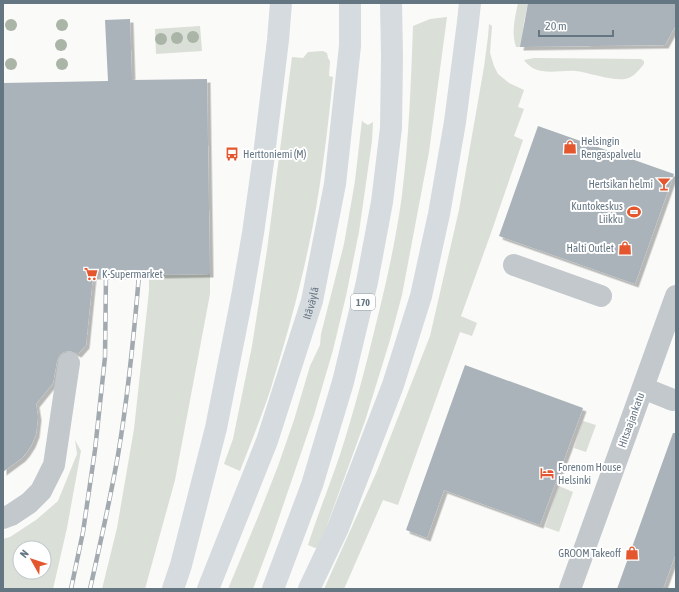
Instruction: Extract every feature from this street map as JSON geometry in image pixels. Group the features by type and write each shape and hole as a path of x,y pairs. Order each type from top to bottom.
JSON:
{"highway":[{"path":"173,589 181,565 216,428 242,297 264,155 281,3"},
{"name":"Itäväylä","path":"208,589 266,441 312,301 335,184 350,46 350,3"},
{"name":"170","path":"273,589 312,485 339,397 367,282 382,202 391,128 391,3"},
{"path":"309,589 338,528 393,384 422,296 439,214 455,122 470,3"}],"street":[{"path":"514,264 601,296"},
{"name":"Hitsaajankatu","path":"570,589 676,296"},
{"path":"3,518 11,515 29,503 41,492 54,465 69,363"},
{"path":"643,388 673,400"}],"shaded area":[{"path":"518,3 528,3 521,47 516,47 514,36 514,25"},
{"path":"447,17 429,152 402,295 365,421 325,531 318,547 315,548 308,545 341,452 353,412 372,342 394,245 400,212 406,153 413,26 430,19"},
{"path":"489,24 492,26 490,53 498,74 509,83 524,90 518,107 524,109 514,136 523,140 461,316 477,323 472,336 460,332 398,505 383,500 344,589 324,589 377,471 430,336 459,210 484,67"},
{"path":"200,26 202,51 156,54 155,29"},
{"path":"323,51 327,53 330,61 329,76 333,77 323,166 312,232 295,306 270,391 240,471 224,464 233,439 252,346 267,250 292,57 303,58 308,52"},
{"path":"534,58 641,59 644,61 644,64 631,77 620,79 576,71 550,72 534,69 524,60"},
{"path":"362,120 368,125 373,122 372,141 359,232 333,350 314,415 253,589 228,589 278,466 294,420 310,366 320,345 321,334 344,244 355,181"},
{"path":"210,274 210,294 175,480 145,589 102,589 117,528 134,429 149,291 149,275"},
{"path":"583,421 596,425 586,452 574,448"},
{"path":"75,440 81,451 67,528 53,589 3,589 3,539 10,537 36,520 58,501 77,454"},
{"path":"559,486 573,492 559,532 545,527"}],"building":[{"path":"528,3 676,3 676,25 665,45 520,47"},
{"name":"K-Supermarket","path":"130,19 132,80 207,79 210,274 93,276 86,345 78,354 70,351 64,352 59,356 53,383 36,404 38,417 36,434 32,444 22,458 3,472 3,83 108,81 105,20"},
{"path":"538,126 674,174 635,284 499,236"},
{"path":"465,365 583,408 540,525 444,490 427,538 406,530"},
{"path":"673,433 676,433 676,553 663,589 617,589"}],"railway":[{"path":"71,589 83,532 95,450 105,357 106,275"},
{"path":"90,589 122,433 139,275"}],"place":[{"name":"Helsingin Rengaspalvelu","path":"570,147"},
{"name":"Herttoniemi (M)","path":"232,154"},
{"name":"Hertsikan helmi","path":"664,184"},
{"name":"Kuntokeskus Liikku","path":"634,212"},
{"name":"Halti Outlet","path":"625,248"},
{"name":"K-Supermarket","path":"91,274"},
{"name":"Forenom House Helsinki","path":"547,473"},
{"name":"GROOM Takeoff","path":"632,553"}]}
